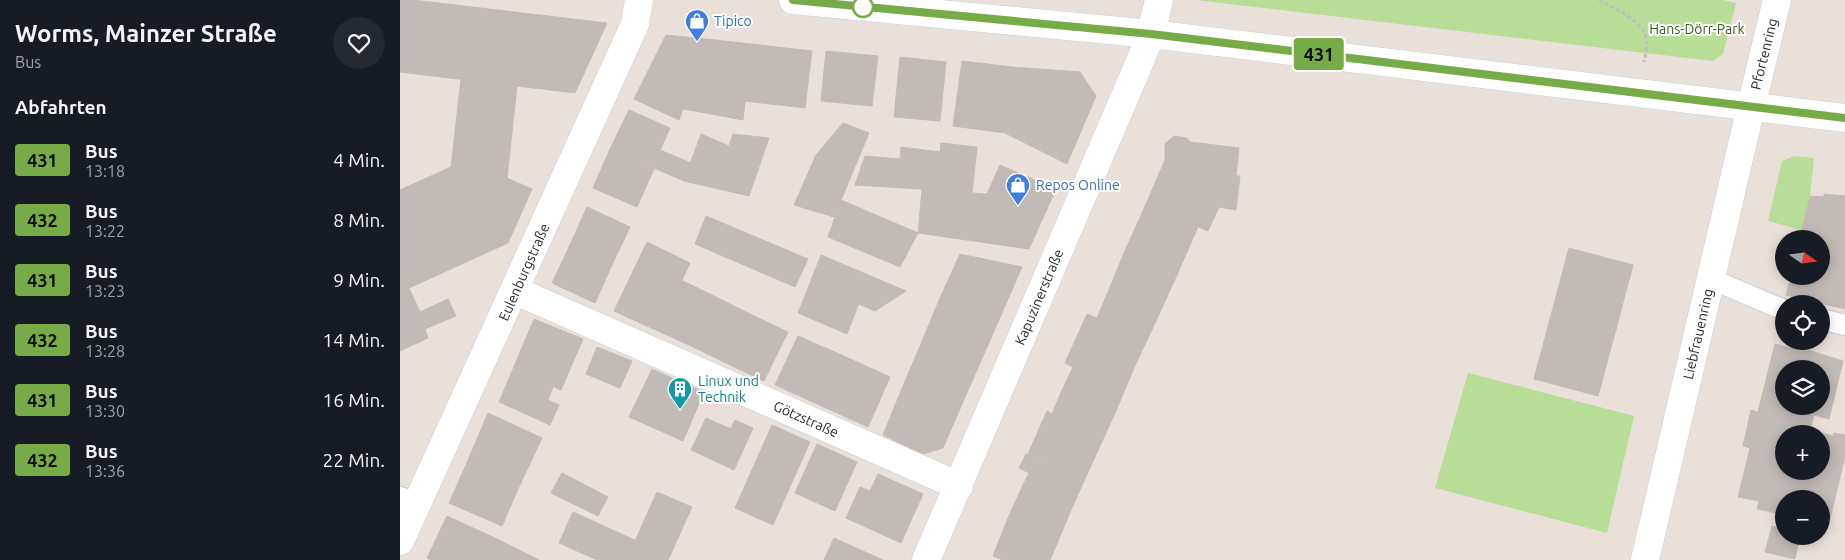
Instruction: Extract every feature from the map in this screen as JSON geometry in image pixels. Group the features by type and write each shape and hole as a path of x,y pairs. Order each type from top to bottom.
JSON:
{"street":[{"name":"Eulenburgstraße","path":"400,541 409,500 516,291 635,24 639,0"},
{"path":"793,0 1151,34 1845,118"},
{"name":"Kapuzinerstraße","path":"926,560 1151,34 1158,0"},
{"name":"Pfortenring","path":"1751,107 1777,0"},
{"name":"Liebfrauenring","path":"1645,560 1751,107"},
{"name":"Götzstraße","path":"516,291 958,486"}],"lane":[{"path":"1711,279 1775,306"},
{"path":"1830,321 1845,325"}],"path":[{"path":"1598,0 1635,22 1646,36 1647,43 1639,94"}],"green space":[{"name":"Hans-Dörr-Park","path":"1196,0 1723,0 1736,3 1723,54 1713,61"},
{"path":"1794,156 1814,158 1810,196 1802,230 1768,221 1782,161"},
{"path":"1468,373 1634,416 1607,533 1435,488"}],"building":[{"path":"400,0 607,23 575,93 400,72"},
{"path":"666,35 715,40 706,113 683,109 679,120 634,99"},
{"path":"715,40 751,44 743,120 706,113"},
{"path":"751,44 812,51 805,108 744,101"},
{"path":"826,51 878,56 872,106 821,101"},
{"path":"900,57 946,62 940,121 894,117"},
{"path":"962,61 1013,67 1005,133 953,126"},
{"path":"1013,67 1080,72 1096,96 1067,164 1005,133"},
{"path":"461,79 517,86 507,178 476,202 451,167"},
{"path":"629,110 670,128 660,150 691,163 684,181 610,149"},
{"path":"843,123 869,133 834,217 794,205 816,155"},
{"path":"701,134 729,146 733,134 769,138 749,196 684,181"},
{"path":"1174,136 1187,138 1190,142 1239,148 1236,176 1240,176 1236,210 1219,207 1208,231 1146,204 1165,160 1165,144"},
{"path":"941,143 977,147 972,194 936,190"},
{"path":"901,147 940,152 936,190 855,185 865,156 900,159"},
{"path":"610,149 654,169 637,207 593,188"},
{"path":"1000,165 1056,189 1029,249 918,233 922,189 987,194"},
{"path":"451,167 476,202 507,178 532,189 508,243 409,288 420,312 448,299 456,316 425,329 428,338 400,351 400,190"},
{"path":"1824,194 1845,196 1845,309 1830,305 1830,295 1786,295 1789,285 1830,285 1830,230 1802,230 1810,196 1824,197"},
{"path":"841,200 918,233 900,267 828,237"},
{"path":"1146,204 1198,227 1176,277 1124,253"},
{"path":"587,207 630,227 611,267 569,247"},
{"path":"706,216 808,259 795,287 695,244"},
{"path":"647,242 690,263 658,331 614,311"},
{"path":"569,247 611,267 595,303 552,283"},
{"path":"1569,248 1633,265 1615,333 1551,315"},
{"path":"1124,253 1176,277 1156,321 1105,299"},
{"path":"960,254 1022,267 998,322 940,298"},
{"path":"821,255 906,291 875,311 810,283"},
{"path":"681,280 714,296 691,346 658,331"},
{"path":"810,283 859,303 847,334 798,313"},
{"path":"714,296 748,313 724,362 691,346"},
{"path":"940,298 998,322 980,363 923,339"},
{"path":"1105,299 1156,321 1137,361 1078,334 1087,314 1097,318"},
{"path":"748,313 788,332 764,381 724,362"},
{"path":"1551,315 1615,333 1598,396 1534,379"},
{"path":"534,319 583,339 561,390 513,369"},
{"path":"1078,334 1137,361 1115,413 1062,390 1073,367 1065,363"},
{"path":"798,336 837,353 815,403 775,385"},
{"path":"923,339 980,363 959,411 903,386"},
{"path":"1775,344 1775,350 1808,350 1843,361 1830,415 1830,360 1775,360 1775,415 1814,415 1811,425 1775,425 1775,480 1830,480 1830,435 1833,436 1834,433 1845,435 1845,456 1830,519 1830,490 1775,490 1775,513 1757,509 1759,501 1738,497 1750,448 1743,446 1751,410 1758,412"},
{"path":"597,347 632,361 620,388 586,374"},
{"path":"837,353 890,377 868,427 815,403"},
{"path":"513,369 553,387 548,400 559,405 550,425 499,402"},
{"path":"652,369 676,380 656,429 629,417"},
{"name":"Linux und Technik","path":"676,380 704,392 683,441 656,429"},
{"path":"903,386 959,411 943,448 923,454 883,435"},
{"path":"1062,390 1115,413 1084,481 1028,454 1047,411 1052,414"},
{"path":"488,413 542,438 518,489 466,465"},
{"path":"1814,415 1830,415 1829,419"},
{"path":"706,418 731,429 735,420 753,428 734,470 691,450"},
{"path":"772,425 810,442 773,525 735,508"},
{"path":"817,444 857,462 835,511 795,493"},
{"path":"1026,454 1084,481 1071,510 1022,487 1029,473 1019,468"},
{"path":"466,465 518,489 502,526 449,503"},
{"path":"562,473 608,497 598,516 551,493"},
{"path":"878,474 923,494 901,543 846,518 860,487 870,491"},
{"path":"1022,487 1071,510 1059,539 1008,518"},
{"path":"657,492 692,507 670,556 635,541"},
{"path":"573,512 670,556 668,560 597,560 559,543"},
{"path":"447,516 497,539 487,560 431,560 427,558"},
{"path":"1008,518 1059,539 1050,560 1003,560 993,556"},
{"path":"1772,526 1775,526 1775,545 1798,545 1795,559 1765,552"},
{"path":"834,538 883,560 824,560"},
{"path":"497,539 539,560 487,560"}],"bus line":[{"name":"431","path":"793,0 1151,34 1845,118"}],"place":[{"name":"Tipico","path":"697,42"},
{"name":"Repos Online","path":"1018,206"},
{"name":"Linux und Technik","path":"680,410"}]}
